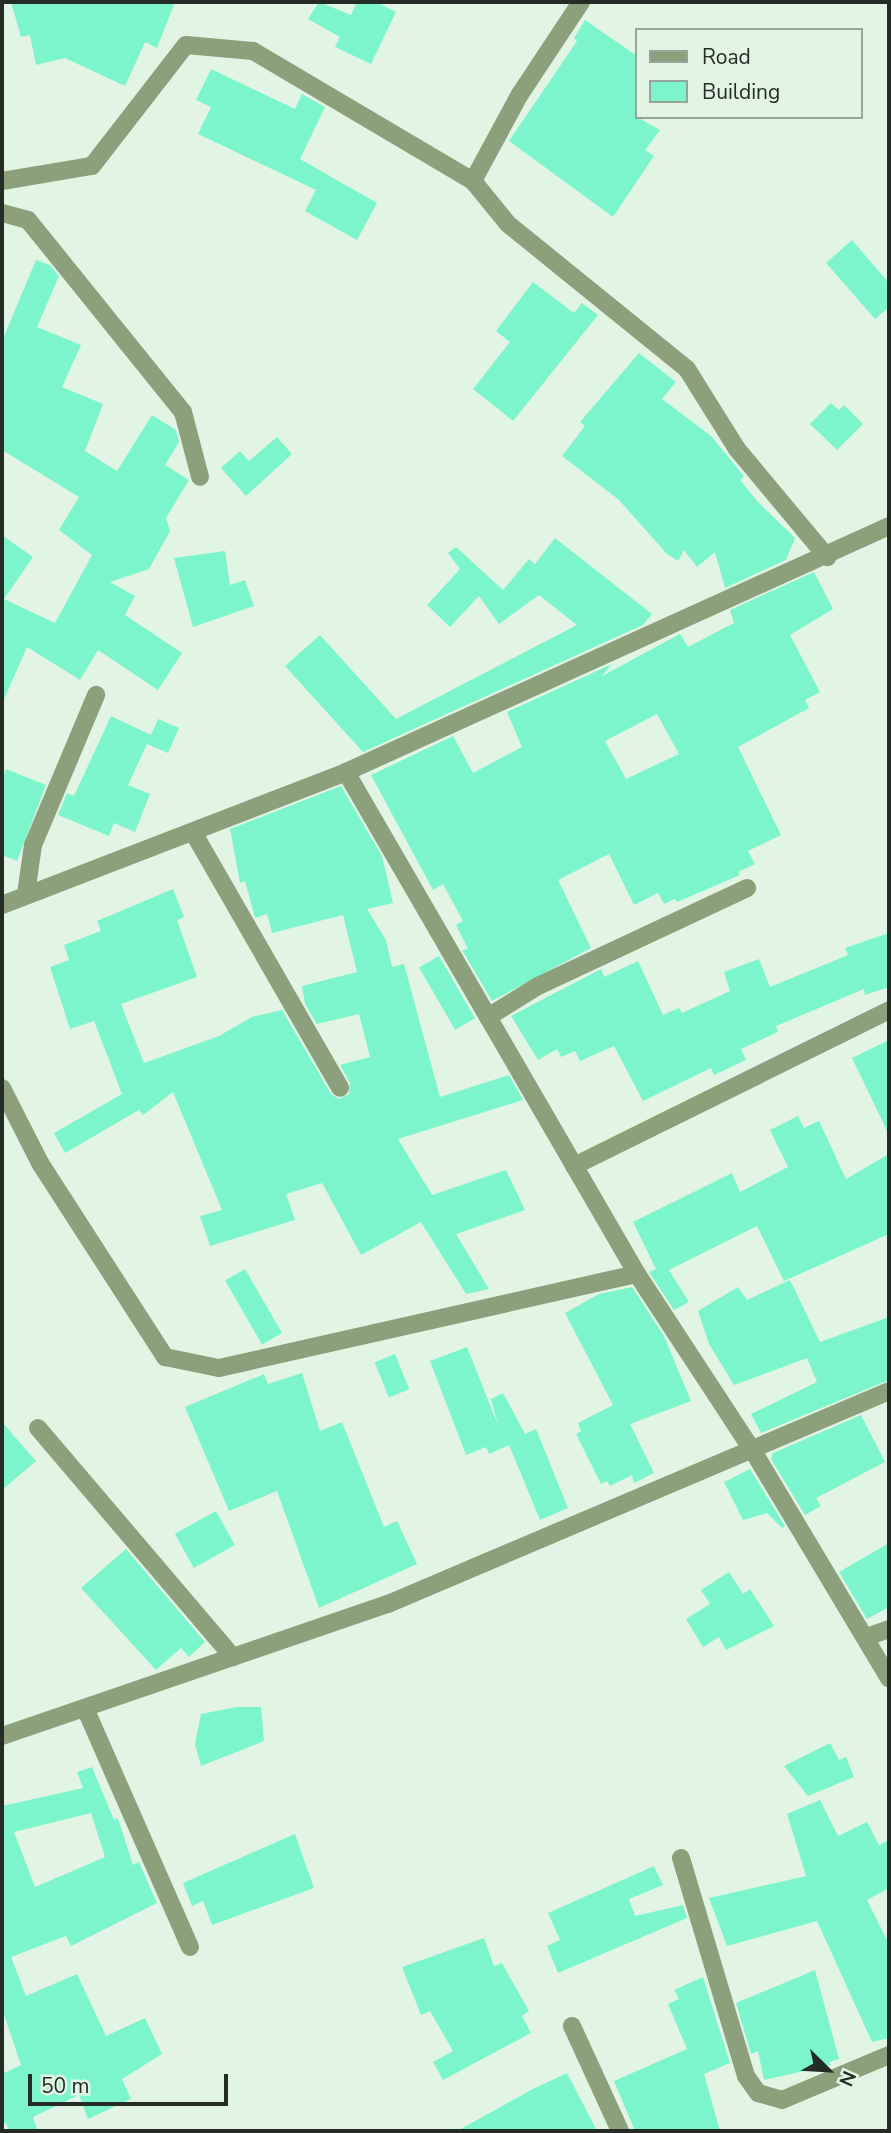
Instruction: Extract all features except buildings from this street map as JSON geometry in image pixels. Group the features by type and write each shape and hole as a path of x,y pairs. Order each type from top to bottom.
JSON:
{"street":[{"path":"472,181 520,94 581,2"},
{"path":"2,181 92,166 186,45 253,51 472,181 508,224 687,369 737,449 827,557"},
{"path":"2,213 28,220 183,412 200,477"},
{"path":"2,905 346,772 827,557 889,526"},
{"path":"26,894 33,845 96,695"},
{"path":"346,772 636,1274 753,1451 867,1637 889,1678"},
{"path":"193,832 340,1088"},
{"path":"488,1017 538,985 747,888"},
{"path":"574,1166 889,1010"},
{"path":"2,1088 40,1163 165,1357 219,1368 636,1274"},
{"path":"2,1736 388,1604 889,1391"},
{"path":"38,1428 233,1657"},
{"path":"867,1637 889,1629"},
{"path":"85,1708 190,1947"},
{"path":"681,1858 746,2076 758,2093 782,2100 889,2055"},
{"path":"572,2026 620,2131"}]}
